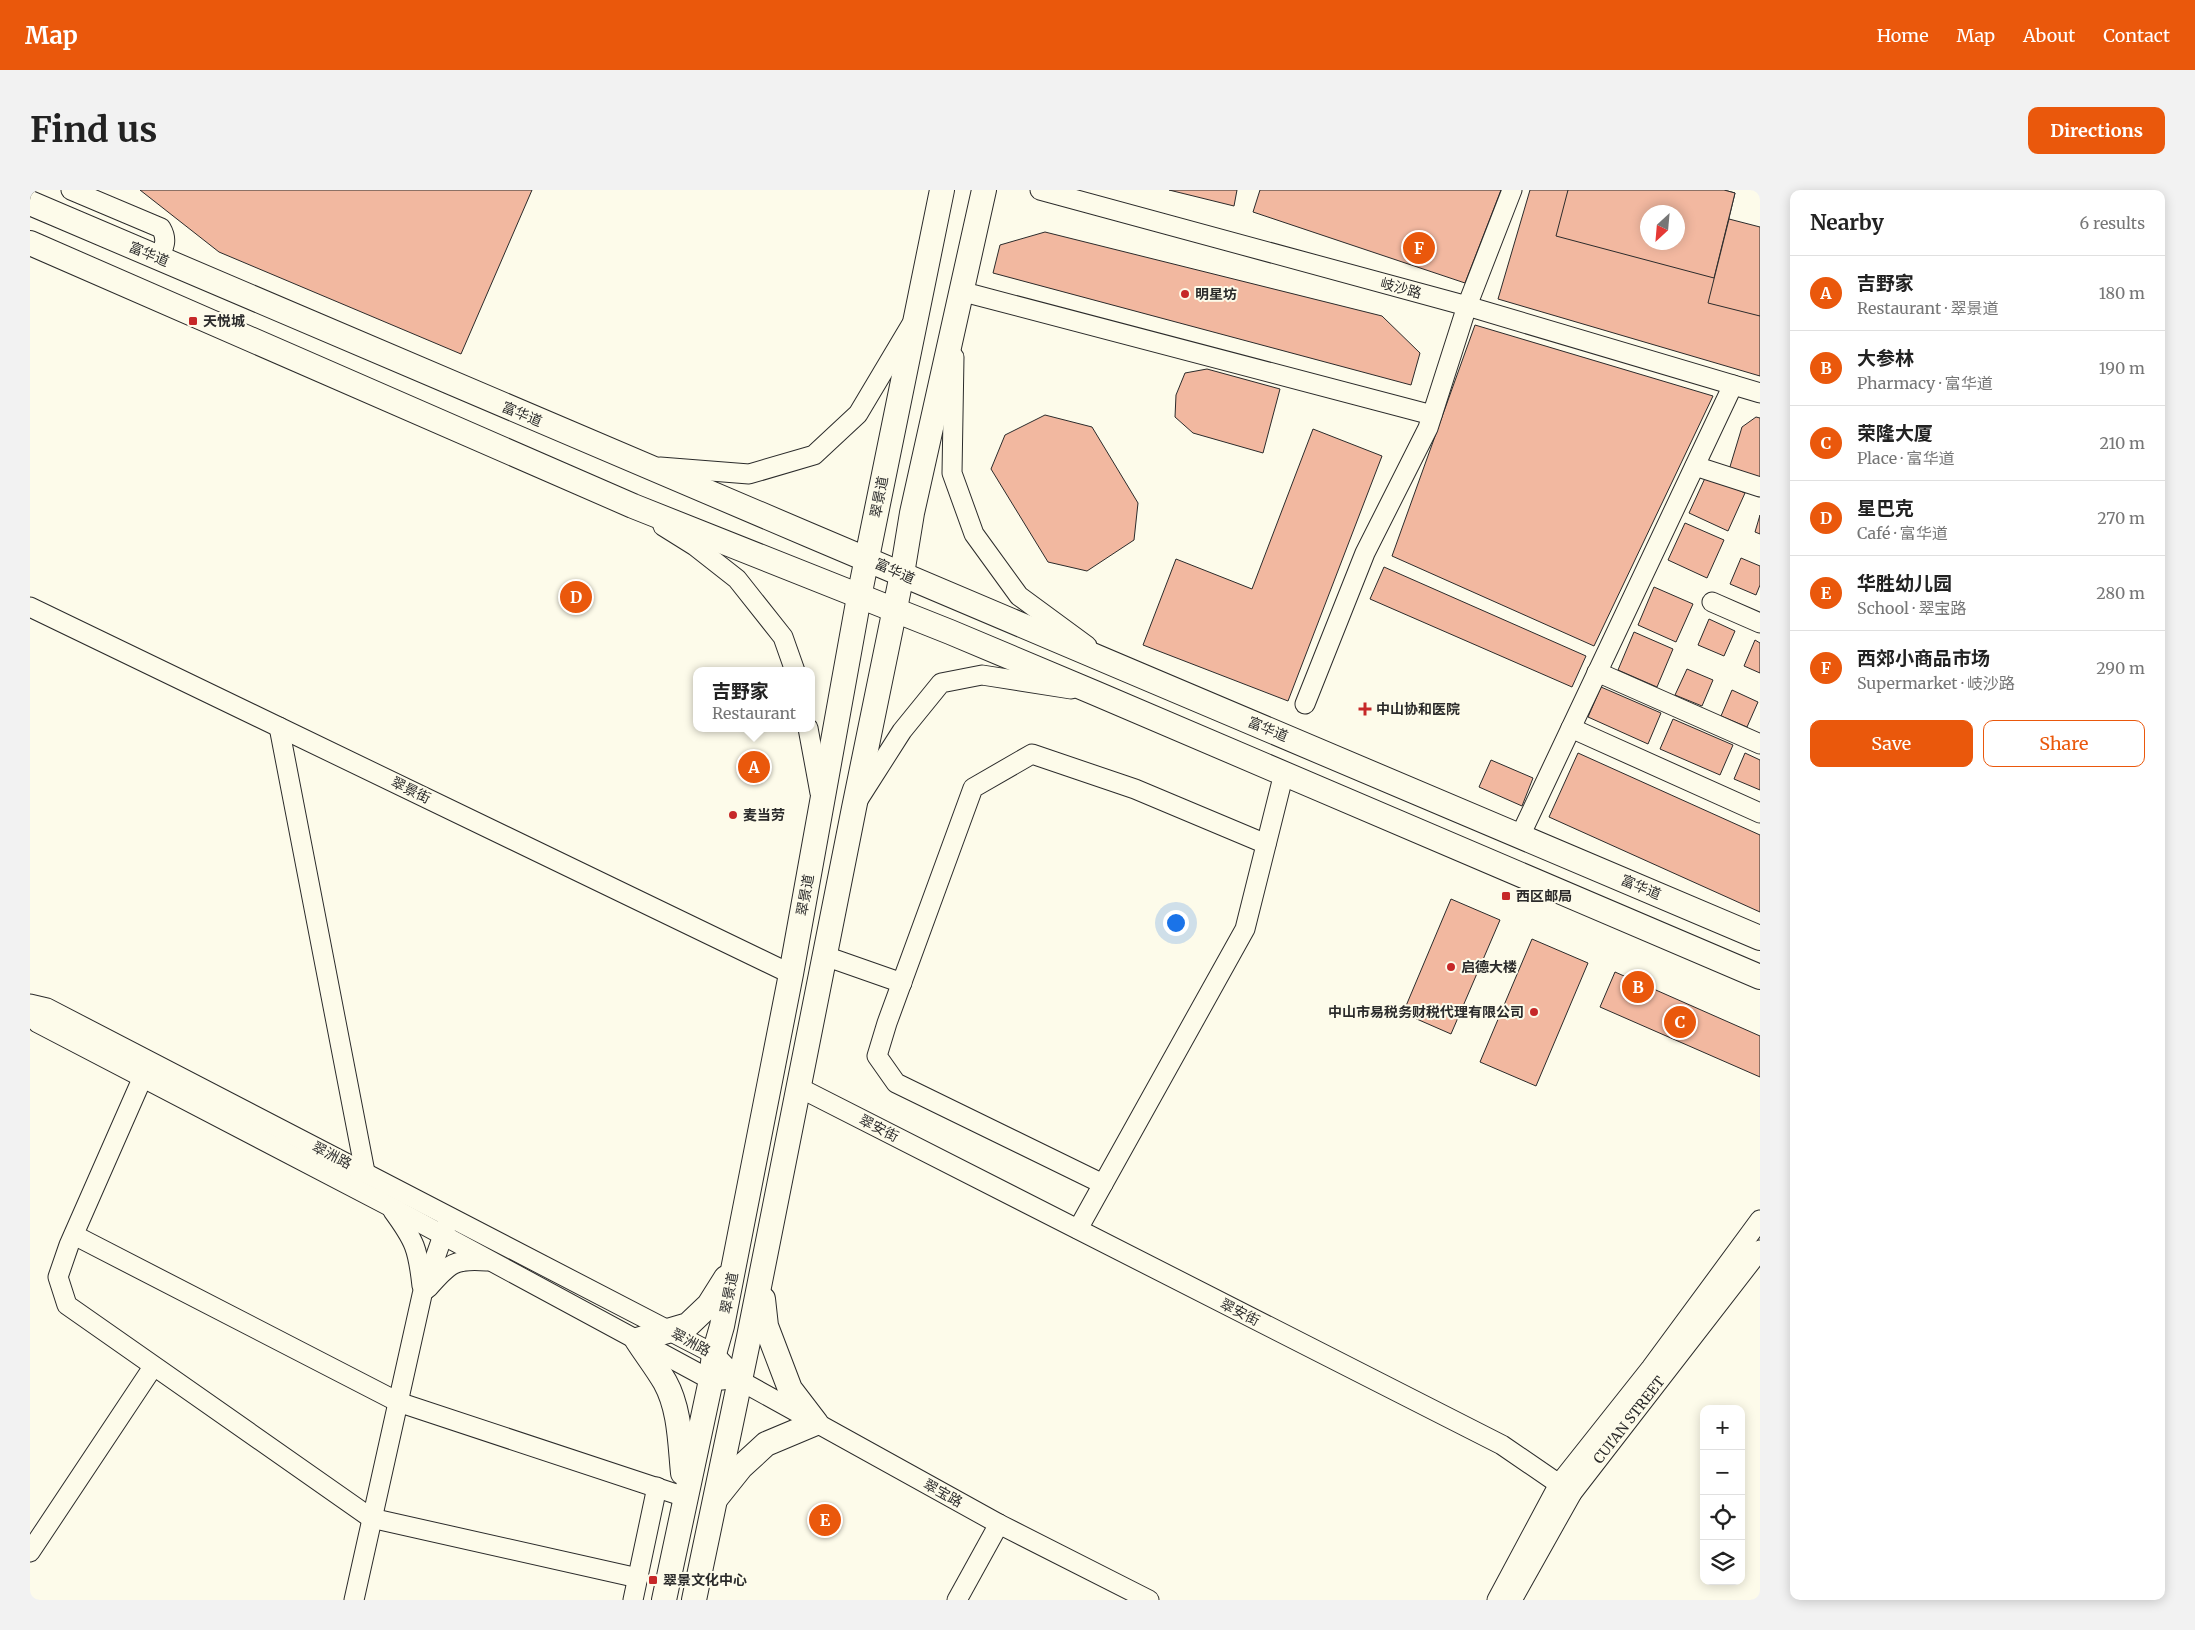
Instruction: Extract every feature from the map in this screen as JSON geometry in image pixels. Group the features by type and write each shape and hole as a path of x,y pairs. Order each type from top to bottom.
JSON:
{"main road":[{"name":"翠景道","path":"664,1600 711,1380 714,1354 722,1326 734,1266 791,974 821,798 859,597 942,190"},
{"name":"翠景道","path":"694,1600 800,1088 854,808 895,612 912,513 984,190"},
{"name":"富华道","path":"30,203 643,466 867,558 1760,938"},
{"path":"30,243 633,506 895,612 950,632 1760,977"},
{"path":"685,1497 680,1437 674,1405 666,1384 637,1340 688,1325 709,1305 734,1266"},
{"path":"713,1502 741,1467 766,1444 816,1424 790,1389 766,1326 760,1278"}],"street":[{"path":"71,190 102,197 161,228 165,236 165,243 159,258"},
{"name":"岐沙路","path":"1040,190 1467,306 1760,393"},
{"path":"1305,704 1365,553 1428,428 1467,306 1512,190"},
{"path":"960,291 1432,415"},
{"path":"643,466 749,474 814,454 858,414 916,318"},
{"path":"954,328 952,473 974,534 1019,596 1106,660"},
{"path":"1520,836 1733,385"},
{"path":"1695,466 1760,487"},
{"path":"633,506 695,546 736,579 783,637 794,667"},
{"path":"1712,602 1760,623"},
{"name":"翠景街","path":"30,607 791,974"},
{"path":"1597,672 1760,744"},
{"path":"854,808 902,731 941,683 982,675 1095,693"},
{"path":"279,727 365,1172"},
{"path":"1571,728 1760,813"},
{"path":"809,732 821,798"},
{"path":"1103,1184 896,1083 877,1056 973,788 1032,754 1136,789 1266,844"},
{"path":"1078,1229 1246,929 1284,773"},
{"path":"825,956 902,983"},
{"name":"翠洲路","path":"30,1004 47,1008 672,1331 714,1354 739,1380"},
{"name":"翠洲路","path":"30,1016 38,1023 142,1079 391,1207 711,1380 739,1380"},
{"path":"142,1079 74,1235 58,1277 67,1305 371,1518 638,1578"},
{"name":"翠安街","path":"800,1088 1502,1446 1565,1489"},
{"path":"391,1207 408,1231 418,1252 422,1294"},
{"path":"354,1600 422,1294 442,1235 451,1216"},
{"name":"CUI'AN STREET","path":"1512,1600 1565,1489 1760,1220"},
{"path":"74,1235 398,1402 685,1497"},
{"name":"CUI'AN STREET","path":"1565,1489 1760,1250"},
{"path":"422,1294 445,1269 465,1259 492,1261"},
{"path":"30,1552 154,1367"},
{"name":"翠宝路","path":"739,1380 999,1524 1149,1600"},
{"path":"633,1600 657,1487"},
{"path":"1496,1600 1565,1489"},
{"path":"957,1600 999,1524"}],"building":[{"path":"140,190 532,190 461,354 219,252"},
{"path":"1169,190 1237,190 1234,206"},
{"path":"1260,190 1501,190 1465,283 1253,212"},
{"path":"1530,190 1724,190 1735,193 1725,235 1760,244 1760,376 1498,299"},
{"path":"1568,190 1724,190 1735,193 1714,278 1556,236"},
{"path":"1729,219 1760,227 1760,316 1708,303"},
{"name":"明星坊","path":"1045,232 1382,316 1420,353 1411,385 993,273 1000,245"},
{"path":"1475,325 1713,396 1594,646 1392,556"},
{"path":"1207,369 1280,389 1263,453 1193,433 1175,417 1176,395 1185,373"},
{"path":"1045,415 1092,427 1138,503 1134,540 1087,571 1048,562 991,469 1005,435"},
{"path":"1756,417 1760,418 1760,479 1729,470 1742,427"},
{"path":"1313,429 1382,456 1288,701 1143,645 1176,559 1252,589"},
{"path":"1706,476 1745,493 1728,531 1689,513"},
{"path":"1760,515 1760,534 1755,532"},
{"path":"1685,523 1724,540 1707,578 1668,560"},
{"path":"1741,558 1760,566 1760,585 1756,595 1730,584"},
{"path":"1384,567 1586,656 1572,687 1370,599"},
{"path":"1654,587 1693,604 1676,642 1638,625"},
{"path":"1709,619 1735,631 1724,656 1698,645"},
{"path":"1634,632 1673,649 1657,687 1618,670"},
{"path":"1755,640 1760,643 1760,673 1744,666"},
{"path":"1687,669 1713,680 1702,706 1675,695"},
{"path":"1601,687 1661,713 1648,744 1588,717"},
{"path":"1732,690 1758,702 1747,727 1721,716"},
{"path":"1673,719 1733,745 1720,775 1660,749"},
{"path":"1578,753 1760,835 1760,912 1549,817"},
{"path":"1745,753 1760,760 1760,790 1734,779"},
{"path":"1491,760 1533,778 1522,806 1479,787"},
{"name":"启德大楼","path":"1451,899 1500,920 1451,1034 1403,1013"},
{"name":"中山市易税务财税代理有限公司","path":"1532,939 1588,963 1536,1086 1480,1062"},
{"path":"1615,972 1760,1036 1760,1077 1600,1007"}],"place":[{"name":"西郊小商品市场","path":"1419,248"},
{"name":"明星坊","path":"1185,294"},
{"name":"天悦城","path":"193,321"},
{"name":"星巴克","path":"576,597"},
{"name":"中山协和医院","path":"1365,709"},
{"name":"吉野家","path":"754,767"},
{"name":"麦当劳","path":"733,815"},
{"name":"西区邮局","path":"1506,896"},
{"name":"启德大楼","path":"1451,967"},
{"name":"大参林","path":"1638,987"},
{"name":"中山市易税务财税代理有限公司","path":"1534,1012"},
{"name":"荣隆大厦","path":"1680,1022"},
{"name":"华胜幼儿园","path":"825,1520"},
{"name":"翠景文化中心","path":"653,1580"}]}
